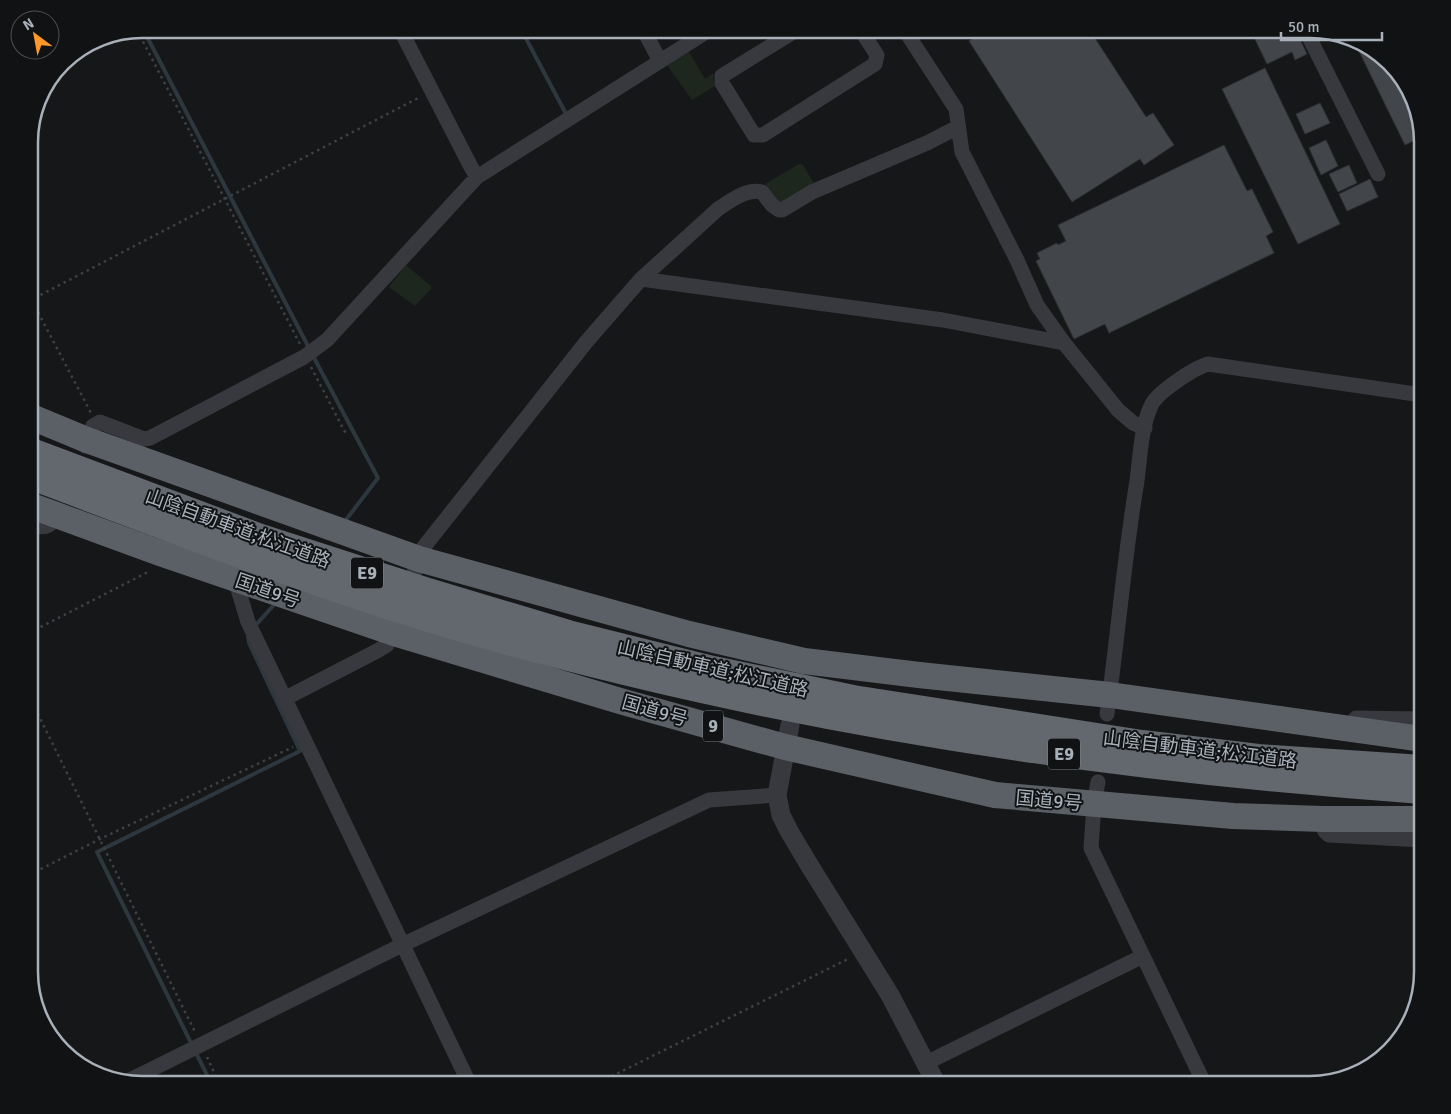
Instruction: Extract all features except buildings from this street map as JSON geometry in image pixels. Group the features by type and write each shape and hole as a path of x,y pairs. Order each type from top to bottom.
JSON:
{"highway":[{"path":"38,419 89,436 416,568 689,634 802,669 919,675 1108,705 1342,729 1413,739"},
{"name":"山陰自動車道;松江道路","path":"38,454 258,537 425,591 568,634 713,670 853,699 1142,744 1258,758 1413,768"},
{"name":"山陰自動車道;松江道路","path":"38,478 256,561 418,615 563,656 709,692 852,721 1138,764 1262,778 1413,789"},
{"name":"国道9号","path":"38,507 58,513 234,579 620,700 788,736 995,795 1096,793 1233,816 1322,819 1413,819"}],"street":[{"path":"404,38 477,177"},
{"path":"648,38 660,61"},
{"path":"89,436 100,422 144,439 150,438 306,355 327,340 477,177 697,38"},
{"path":"783,38 722,76 722,83 754,135 763,135 875,64 877,55 866,38"},
{"path":"910,38 956,109 962,152 1017,260 1036,305 1118,410 1133,423 1145,428"},
{"path":"1310,38 1378,174"},
{"path":"416,568 423,548 587,341 641,280 718,210 732,200 759,191 765,194 775,208 782,210 812,192 927,143 958,127"},
{"path":"641,280 943,320 1064,343"},
{"path":"1108,705 1130,518 1145,428 1151,405 1161,394 1200,367 1208,364 1413,394"},
{"path":"38,527 43,528 53,522 58,513"},
{"path":"234,579 248,622 466,1076"},
{"path":"284,699 378,651 387,645 396,629"},
{"path":"1342,729 1356,718 1413,719"},
{"path":"788,736 777,794 781,815 890,995 933,1076"},
{"path":"1096,793 1091,848 1201,1076"},
{"path":"138,1076 402,945 709,800 777,794"},
{"path":"1322,819 1322,829 1329,835 1413,840"},
{"path":"926,1063 1143,956"}],"path":[{"path":"141,38 346,434"},
{"path":"38,296 235,195 431,91"},
{"path":"38,318 89,436"},
{"path":"38,628 132,581"},
{"path":"38,714 100,839 196,1047 214,1076"},
{"path":"38,871 100,839 295,746"},
{"path":"612,1076 864,951"}],"shaded area":[{"path":"689,52 705,79 714,73 713,80 715,86 692,100 667,65"},
{"path":"799,164 803,165 815,185 786,204 776,204 765,184"},
{"path":"406,265 431,286 431,289 415,306 389,287"}],"waterway":[{"path":"148,38 309,348"},
{"path":"526,38 565,112"},
{"path":"312,354 378,478 345,521"},
{"path":"255,626 273,606"},
{"path":"192,1045 97,852 300,751 249,643 248,637"},
{"path":"195,1051 208,1076"}]}
